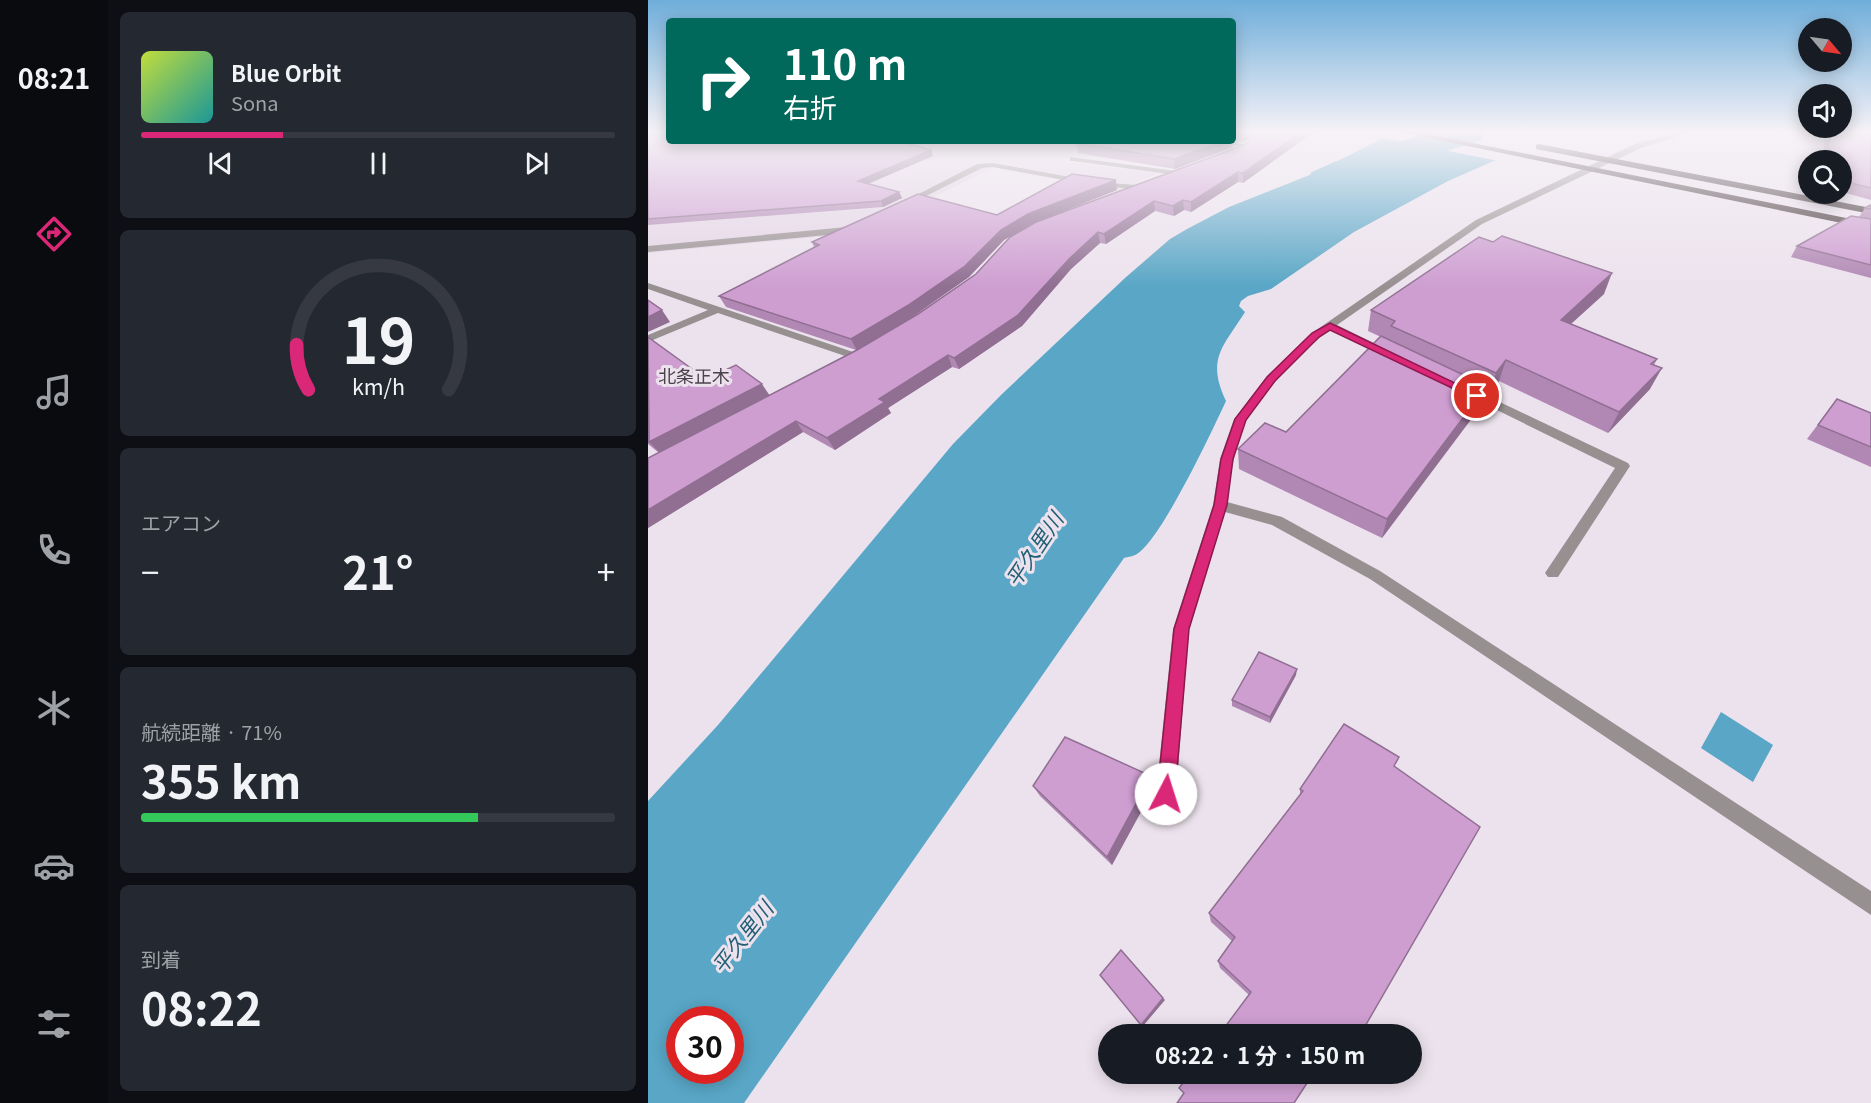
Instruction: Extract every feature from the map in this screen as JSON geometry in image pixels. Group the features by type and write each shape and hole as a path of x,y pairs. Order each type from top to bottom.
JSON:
{"highway":[{"path":"1659,183 1871,226"},
{"path":"1729,183 1871,211"}],"street":[{"path":"898,207 945,183"},
{"path":"1101,183 1136,188"},
{"path":"1166,794 1181,629 1220,505 1227,459 1240,419 1271,379 1316,335 1479,222 1552,183"},
{"path":"1116,195 1146,184"},
{"path":"648,249 848,230 868,222"},
{"path":"648,286 861,355 837,368"},
{"path":"648,339 717,309"},
{"path":"1330,326 1403,361"},
{"path":"1456,386 1623,466 1553,573"},
{"path":"1220,505 1277,521 1375,575 1871,904"}],"shaded area":[{"path":"648,183 962,183 861,233 648,253"},
{"path":"1082,183 1135,183 1120,190"}],"water":[{"name":"平久里川","path":"1288,183 1443,183 1354,232 1271,289 1248,296 1241,301 1239,306 1245,312 1224,344 1217,364 1220,387 1226,401 1186,483 1159,528 1137,554 1124,558 744,1103 648,1103 648,801 718,725 953,444 1001,395 1125,278 1170,239 1229,207"},
{"path":"1721,712 1773,745 1753,782 1701,748"}],"building":[{"path":"648,183 867,183 899,192 881,201 648,219"},
{"path":"1055,183 1107,183 1028,214 1001,230 965,266 907,306 851,339 719,296 819,245 812,242 918,194 997,215"},
{"path":"1140,183 1220,183 1191,202 1183,200 1173,206 1154,201 1104,234 1098,232 1069,259 1018,315 954,358 948,355 879,399 885,402 827,438 796,421 648,510 648,458 857,350 918,314 976,274 1010,237 1036,222"},
{"path":"1853,183 1871,183 1871,188"},
{"path":"1851,216 1871,219 1871,265 1797,246"},
{"path":"1502,236 1612,273 1561,320 1657,359 1651,364 1662,368 1619,412 1506,360 1496,373 1391,326 1395,321 1371,310 1479,237 1493,242"},
{"path":"648,300 662,310 648,317"},
{"path":"1381,336 1487,386 1387,519 1238,449 1265,423 1286,432"},
{"path":"648,337 706,379 736,365 762,384 649,442"},
{"path":"1837,399 1871,413 1871,447 1818,425"},
{"path":"1259,652 1297,669 1270,717 1232,700"},
{"path":"1344,724 1399,757 1394,766 1480,827 1366,1024 1227,1024 1251,992 1218,961 1235,937 1209,913 1303,791 1300,789"},
{"path":"1065,737 1151,776 1107,857 1033,786"},
{"path":"1121,950 1163,998 1140,1024 1100,975"},
{"path":"1182,1084 1306,1084 1294,1103 1177,1103 1184,1093 1179,1088"}],"district":[{"name":"北条正木","path":"694,377"}],"route":[{"path":"1166,794 1181,629 1220,505 1227,459 1240,419 1271,379 1316,335 1330,326 1477,396"}]}
